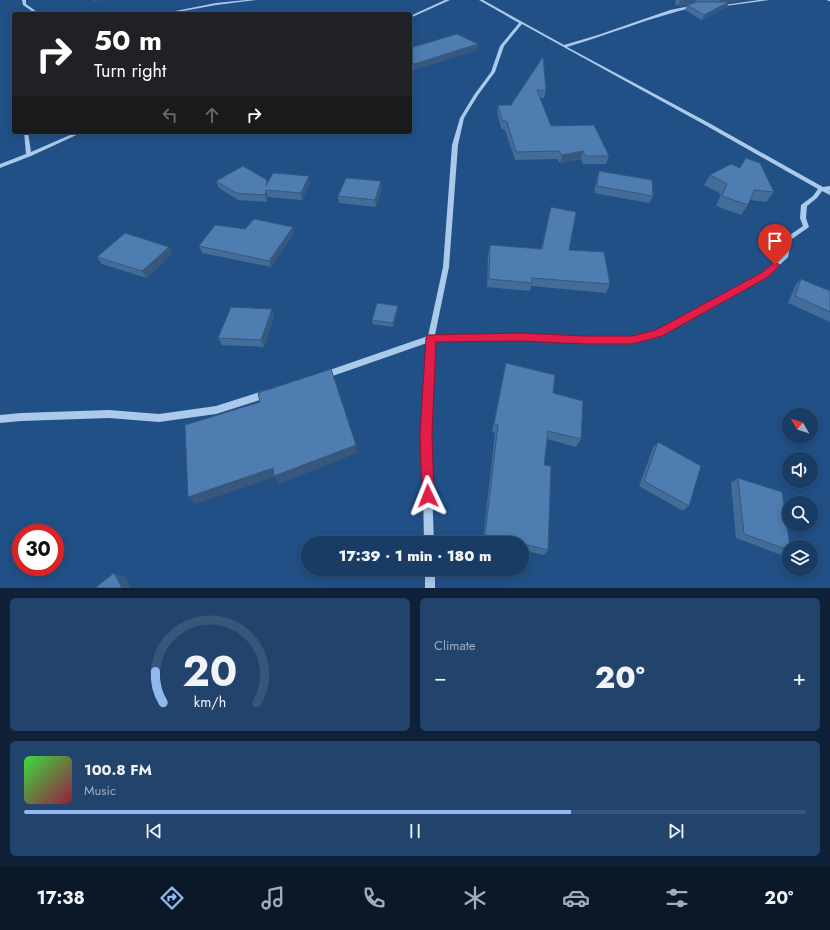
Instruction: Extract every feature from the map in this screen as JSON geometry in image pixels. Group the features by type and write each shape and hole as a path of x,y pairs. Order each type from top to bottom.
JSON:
{"street":[{"path":"24,0 24,4 35,12"},
{"path":"173,12 216,4 255,0"},
{"path":"412,16 448,0"},
{"path":"481,0 707,124 830,194"},
{"path":"711,6 748,4 767,0"},
{"path":"564,46 599,36 671,11 695,5"},
{"path":"429,536 426,434 431,338 446,267 455,145 462,118 476,95 493,72 502,46 522,22"},
{"path":"26,134 29,155"},
{"path":"0,166 76,134"},
{"path":"314,378 431,338 521,337 585,340 632,340 659,333 765,275 786,255 790,238 806,227 803,218 804,205 815,197 821,189 830,188"},
{"path":"0,419 22,416 109,414 159,418 216,410 277,390"},
{"path":"430,576 430,588"}],"building":[{"path":"697,2 729,2 704,15 687,5"},
{"path":"457,34 478,44 414,64 412,62 412,47"},
{"path":"543,57 546,91 537,90 551,126 594,125 609,156 585,156 583,151 562,155 559,151 516,152 507,122 502,120 498,105 511,105"},
{"path":"746,158 760,163 774,192 754,190 748,205 722,196 727,184 710,175 731,164 740,168"},
{"path":"243,166 267,180 266,186 273,173 309,176 301,193 266,190 265,195 236,193 216,181"},
{"path":"599,171 652,180 653,196 597,186"},
{"path":"346,178 381,181 375,200 338,196"},
{"path":"551,207 576,212 569,250 604,252 610,284 532,278 532,283 489,279 490,245 542,249"},
{"path":"254,219 293,227 269,261 199,246 215,225 245,229"},
{"path":"125,233 169,247 142,271 97,257"},
{"path":"801,279 830,291 830,312 795,296"},
{"path":"377,303 398,306 393,323 372,320"},
{"path":"231,307 272,309 261,340 218,338"},
{"path":"506,363 555,375 553,393 583,401 581,439 548,431 544,465 551,466 548,550 529,545 529,536 485,535 498,425 494,424"},
{"path":"331,369 356,445 274,476 273,468 188,497 185,425 260,402 258,393"},
{"path":"658,442 701,466 689,506 644,481"},
{"path":"738,478 782,492 782,532 788,532 789,540 782,540 782,548 744,534"},
{"path":"114,573 122,588 95,588"}],"route":[{"path":"428,496 426,434 431,338 521,337 585,340 632,340 659,333 700,309 765,275 775,265"}]}
